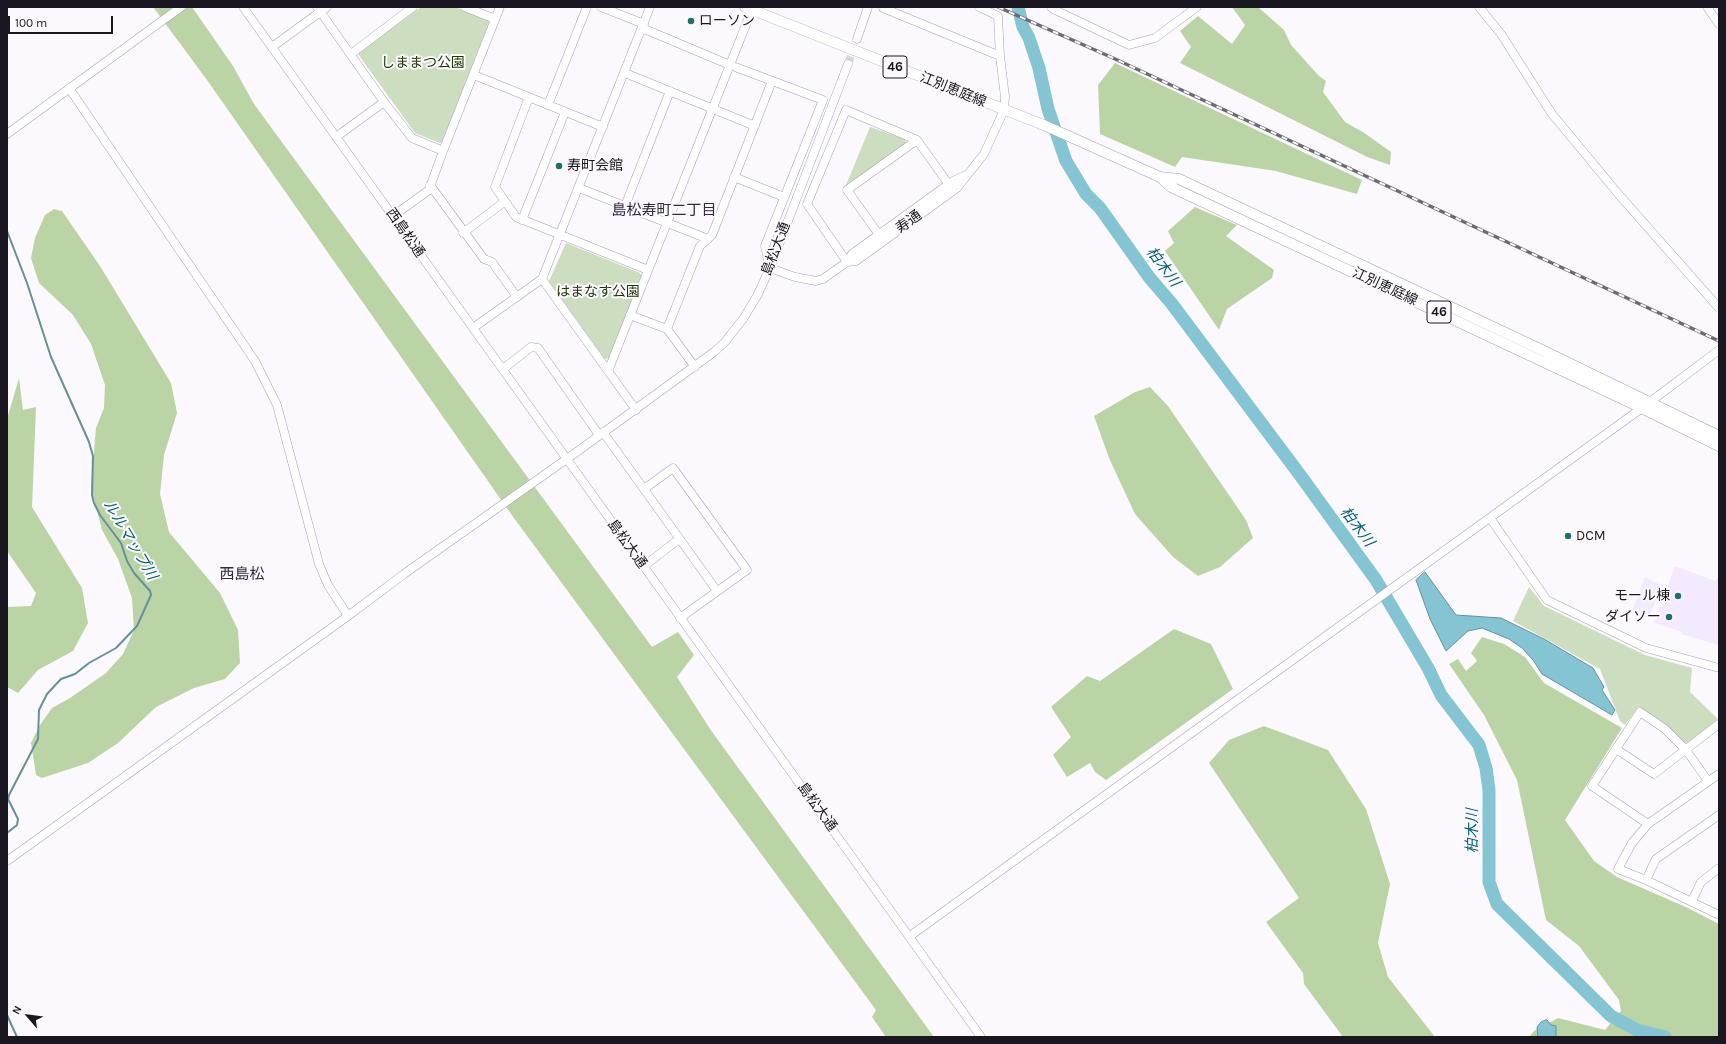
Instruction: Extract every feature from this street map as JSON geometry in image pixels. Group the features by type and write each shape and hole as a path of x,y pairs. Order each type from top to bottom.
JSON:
{"main road":[{"name":"江別恵庭線","path":"750,8 1085,143 1160,177 1171,187 1646,405 1719,436"},
{"name":"江別恵庭線","path":"1646,405 1719,446"}],"street":[{"path":"7,134 181,7"},
{"name":"西島松通","path":"243,7 566,459"},
{"path":"272,47 318,10 327,7"},
{"path":"351,54 412,7"},
{"path":"465,7 495,19"},
{"path":"393,216 429,190 500,7"},
{"path":"548,105 587,7"},
{"path":"601,7 730,65 823,100 765,246 770,268"},
{"path":"473,328 542,279 650,7"},
{"path":"857,39 868,7"},
{"path":"883,7 1000,56"},
{"path":"979,7 998,16 1000,56 1005,97 1004,110"},
{"path":"1051,7 1053,10 1129,45 1155,38 1197,7"},
{"path":"1479,7 1501,34 1552,114 1620,196 1719,308"},
{"path":"1707,7 1719,24"},
{"path":"608,372 730,65 750,8"},
{"path":"318,10 384,102 412,138 443,151"},
{"name":"島松大通","path":"848,64 770,268 757,296 743,319 724,343 695,367 566,459 982,1037"},
{"path":"624,73 755,126"},
{"path":"474,75 603,127"},
{"path":"667,329 700,246 712,235 772,81"},
{"path":"70,88 255,361 276,405 319,564 328,585 348,616"},
{"path":"625,206 670,91"},
{"path":"529,97 495,187 504,202 516,217 522,220 561,234 648,270"},
{"path":"336,137 384,102"},
{"path":"847,262 807,204 846,110 917,140 951,187"},
{"name":"寿通","path":"770,268 795,278 816,281 824,279 847,262 856,261 882,238 951,187 975,166 984,154 1004,110"},
{"path":"522,220 565,112"},
{"path":"882,238 847,190 917,140"},
{"path":"734,177 784,197"},
{"path":"430,185 484,259 492,262 517,297"},
{"path":"579,188 708,239"},
{"path":"464,233 504,202"},
{"path":"542,279 636,410"},
{"path":"630,315 667,329 695,367"},
{"path":"503,369 531,347 538,348 601,434 644,489 717,591"},
{"path":"910,936 1370,603 1490,518 1719,350"},
{"path":"7,861 348,616 404,574 566,459"},
{"path":"644,489 673,468 747,570 680,618"},
{"path":"1490,518 1547,600 1646,648 1719,668"},
{"path":"644,566 679,539"},
{"path":"1648,824 1592,786 1640,712 1665,729 1686,750 1708,781"},
{"path":"1616,749 1654,774 1719,724"},
{"path":"1719,774 1648,824 1632,843 1618,869 1646,880 1719,914"},
{"path":"1646,880 1656,859 1719,815"},
{"path":"1692,901 1701,882 1719,868"}],"shaded area":[{"name":"モール棟","path":"1675,566 1715,581 1717,578 1719,579 1718,645 1681,634 1682,632 1654,623"},
{"path":"1645,577 1661,585 1649,618 1632,611"}],"green space":[{"path":"153,7 192,7 233,66 254,104 652,647 678,632 694,655 677,677 710,729 934,1037 886,1037 872,1017 876,1010 511,514 207,80"},
{"name":"しままつ公園","path":"421,7 455,7 488,19 489,23 442,142 440,143 415,133 358,54 360,51"},
{"path":"1232,7 1258,7 1284,30 1291,45 1319,76 1326,81 1323,92 1345,122 1363,132 1391,152 1390,165 1367,157 1180,63 1191,47 1180,31 1198,16 1232,44 1245,25"},
{"path":"1115,63 1362,180 1357,194 1276,171 1182,157 1175,167 1100,134 1098,85"},
{"path":"870,127 905,139 906,144 846,185"},
{"path":"1195,207 1237,225 1226,236 1274,270 1272,278 1227,309 1219,330 1165,251 1174,243 1168,231"},
{"path":"54,209 62,211 100,266 171,383 177,413 164,455 160,494 169,532 220,593 238,630 240,663 225,679 194,688 156,707 118,743 88,763 42,778 36,775 31,743 40,725 52,708 70,698 106,673 123,654 134,630 132,598 118,559 102,530 91,487 96,428 104,408 105,385 91,344 73,315 39,283 31,258 35,238 45,215"},
{"name":"はまなす公園","path":"566,243 640,273 642,276 609,358 605,359 549,281"},
{"path":"19,378 23,410 36,407 32,507 82,588 88,623 73,651 38,670 18,693 7,687 7,607 31,606 36,593 7,551 7,419"},
{"path":"1150,387 1168,406 1246,520 1253,538 1220,567 1198,576 1173,557 1135,514 1109,458 1094,416 1135,392"},
{"path":"1529,587 1544,606 1645,655 1692,668 1690,692 1718,719 1688,743 1684,742 1669,728 1638,707 1625,725 1620,721 1600,669 1513,621"},
{"path":"1174,629 1211,644 1233,689 1106,780 1095,772 1090,763 1067,777 1053,755 1071,737 1051,707 1087,676 1100,681"},
{"path":"1482,637 1504,644 1525,657 1544,683 1622,728 1565,820 1594,861 1617,877 1688,908 1719,924 1719,1037 1529,1037 1534,1031 1558,1018 1605,1030 1621,1011 1619,1000 1579,946 1546,920 1517,780 1484,715 1449,664 1458,659 1466,671 1477,661 1471,653"},
{"path":"1264,726 1328,750 1366,809 1390,884 1378,943 1388,977 1435,1037 1343,1037 1304,984 1303,973 1266,922 1299,898 1209,763 1229,740"}],"water":[{"path":"1425,572 1456,615 1501,618 1544,639 1593,668 1604,687 1602,690 1615,710 1612,715 1542,674 1533,660 1522,648 1509,639 1482,628 1468,631 1446,651 1430,619 1416,580"},
{"path":"1547,1020 1551,1025 1556,1026 1556,1037 1538,1037 1537,1027 1541,1022"}],"waterway":[{"name":"柏木川","path":"1018,7 1023,27 1029,38 1039,68 1048,109 1066,161 1086,194 1100,208 1149,277 1172,304 1300,475 1376,580 1428,668 1441,695 1479,745 1486,768 1489,790 1489,882 1497,904 1611,1016 1637,1030 1665,1037"},
{"name":"ルルマップ川","path":"7,231 27,283 51,357 89,442 93,456 92,495 94,503 100,515 121,543 127,561 134,573 150,591 151,595 137,626 116,648 89,663 75,674 61,679 47,694 39,710 38,739 9,795 8,799 18,819 17,825 7,833"},
{"name":"ルルマップ川","path":"7,1015 17,1037"}],"tunnel":[{"path":"848,64 857,39"}],"railway":[{"path":"998,7 1113,58 1719,341"}],"place":[{"name":"ローソン","path":"691,21"},
{"name":"寿町会館","path":"559,166"},
{"name":"DCM","path":"1568,536"},
{"name":"モール棟","path":"1678,596"},
{"name":"ダイソー","path":"1669,617"}],"district":[{"name":"島松寿町二丁目","path":"664,211"},
{"name":"西島松","path":"242,575"}]}
